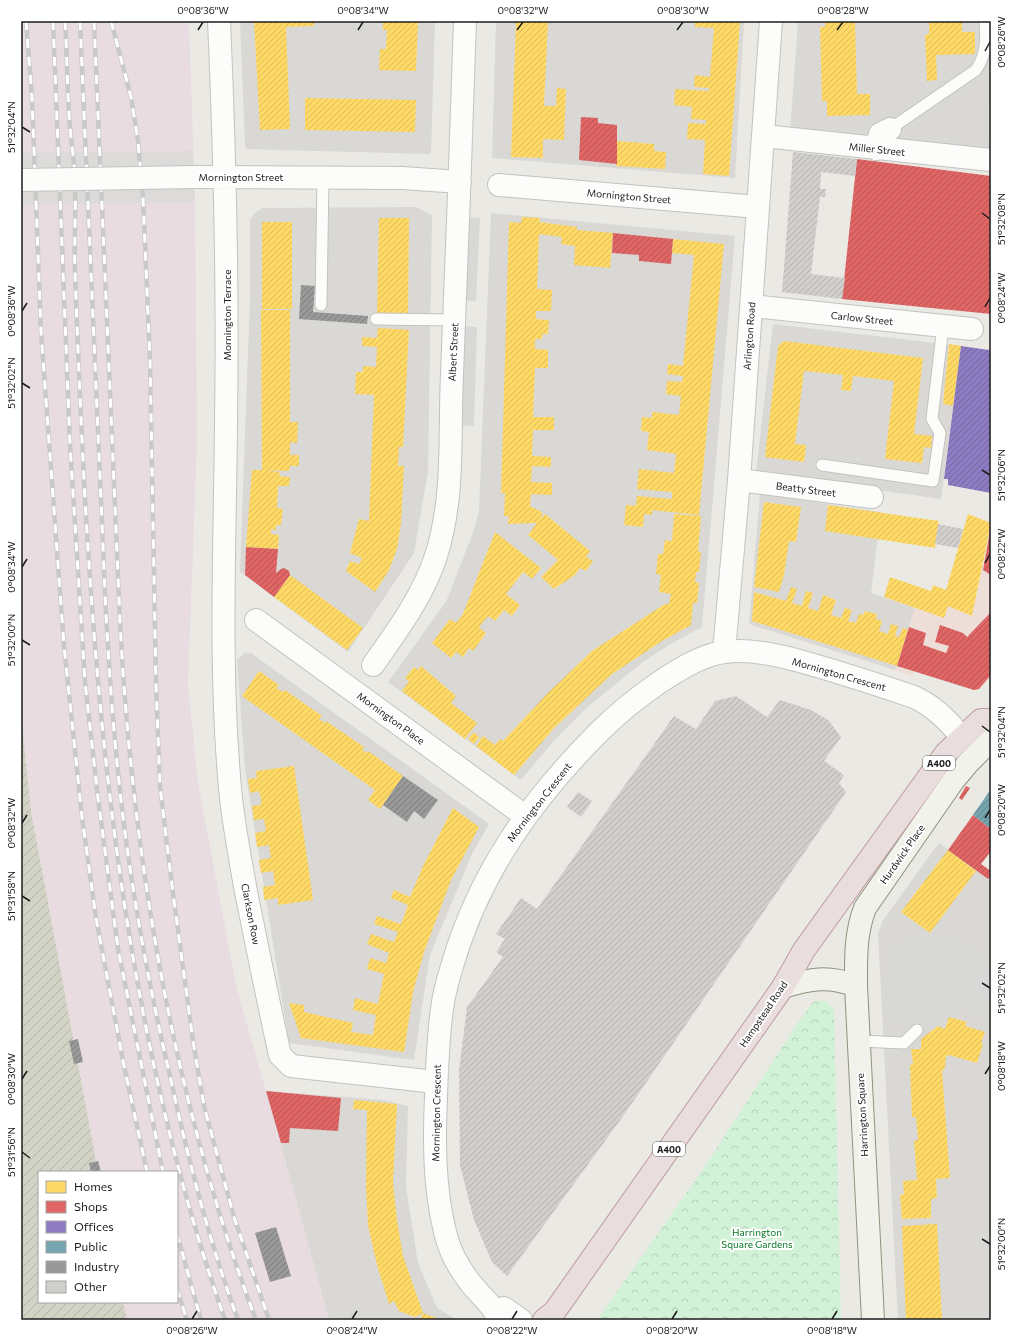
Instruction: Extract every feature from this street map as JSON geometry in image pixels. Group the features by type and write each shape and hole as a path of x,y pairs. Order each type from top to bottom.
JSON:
{"highway":[{"name":"Hampstead Road","path":"552,1317 783,987 804,950 914,796 946,753 981,720 991,720"}],"street":[{"name":"Mornington Terrace","path":"219,21 228,302 224,610"},
{"name":"Albert Street","path":"373,665 411,611 436,557 445,521 450,486 450,411 465,21"},
{"name":"Arlington Road","path":"724,652 752,306 771,21"},
{"path":"876,149 880,134 890,130"},
{"name":"Miller Street","path":"764,136 991,160"},
{"name":"Mornington Street","path":"21,180 225,176 402,178 460,182"},
{"name":"Mornington Street","path":"499,185 758,207"},
{"name":"Carlow Street","path":"752,306 972,329"},
{"name":"Beatty Street","path":"739,480 872,497"},
{"name":"Clarkson Row","path":"224,610 225,689 230,790 236,836 280,1055 291,1066 436,1082"},
{"name":"Mornington Place","path":"256,620 525,816"},
{"name":"Mornington Crescent","path":"521,1320 504,1308 498,1315 469,1282 460,1268 452,1252 445,1232 434,1162 436,1082 443,999 458,946 485,881 509,839 525,816 580,751 624,709 652,688 691,664 708,656 724,652 757,653 782,657 914,696 929,705 947,720 962,738"},
{"name":"Hurdwick Place","path":"856,986 856,945 859,923 865,908 953,780 991,740"},
{"path":"783,987 811,979 839,980 856,986"},
{"name":"Harrington Square","path":"856,986 873,1320"}],"lane":[{"path":"890,130 976,70 984,56 986,46 986,21"},
{"path":"321,305 323,177"},
{"path":"376,319 454,320"},
{"path":"822,465 933,481 940,433 932,419 943,326"},
{"path":"859,1041 904,1043 917,1030"}],"shaded area":[{"path":"21,21 189,21 195,202 197,441 188,684 198,783 236,986 329,1320 127,1320 123,1303 178,1303 178,1171 98,1171 31,811 21,714"},
{"path":"240,21 435,21 431,153 247,149 245,145"},
{"path":"496,21 744,21 735,178 492,158"},
{"path":"798,21 991,21 989,151 790,133"},
{"path":"415,207 432,215 428,471 414,553 348,652 240,572 250,298 250,219 257,211 263,208"},
{"path":"491,213 735,236 702,627 669,645 643,662 583,711 552,743 521,780 388,682 446,602 473,533 479,511"},
{"path":"464,217 480,218 476,301 459,300"},
{"path":"773,324 961,346 941,499 756,473"},
{"path":"458,326 477,327 474,426 455,425"},
{"path":"760,494 881,512 871,593 915,608 895,670 749,624"},
{"path":"987,544 991,546 991,675 914,671 912,676 895,670 915,608 944,618 948,606 972,615"},
{"path":"244,653 251,653 489,824 472,854 430,955 414,1060 289,1043 245,769 237,660"},
{"path":"21,714 31,811 98,1171 38,1171 38,1303 123,1303 127,1320 21,1320"},
{"path":"939,843 991,881 991,1320 898,1320 878,933 883,920"},
{"path":"920,937 941,938 966,946 985,961 991,982 991,994 977,1012 969,1007 958,1009 920,1034 908,1020 890,1021 890,963 893,952 908,942"},
{"path":"266,1091 384,1100 408,1106 406,1187 418,1263 437,1308 457,1320 329,1320"}],"green space":[{"name":"Harrington Square Gardens","path":"814,1001 826,1001 834,1009 841,1320 597,1320 704,1168 797,1024"}],"pier":[{"path":"193,151 195,202 21,205 21,153"}],"building: Homes":[{"path":"254,21 314,21 314,26 286,27 290,129 260,130"},
{"path":"383,21 418,21 416,71 379,70 380,49 386,49 387,30 383,30"},
{"path":"516,21 548,21 544,106 556,106 557,88 566,89 564,140 543,139 543,158 511,157"},
{"path":"695,21 740,21 729,176 703,174 705,140 687,139 688,123 706,124 706,120 691,119 692,107 674,105 675,89 709,91 709,88 694,87 695,75 710,77 714,28 695,27"},
{"path":"825,21 855,21 857,94 870,94 870,115 827,116 827,101 822,101 820,27 825,27"},
{"path":"929,21 962,21 962,32 975,32 975,54 936,55 937,80 927,81 925,35 929,34"},
{"path":"305,98 416,100 415,132 305,130"},
{"path":"617,141 654,144 654,151 666,152 665,169 616,166"},
{"path":"522,217 540,218 539,222 577,227 577,230 613,233 610,268 574,265 575,246 561,244 562,237 539,234 537,289 552,290 551,311 536,311 536,319 549,320 548,334 543,334 542,339 535,339 535,349 548,350 548,368 535,368 533,417 554,417 554,430 533,430 532,456 551,457 551,467 532,466 531,482 552,483 552,495 531,494 530,506 542,512 541,518 545,514 590,551 586,557 593,561 586,571 580,568 575,575 554,589 541,577 558,560 528,535 537,523 508,524 509,516 504,516 505,493 501,493 509,222 521,223"},
{"path":"379,218 409,218 408,314 377,314"},
{"path":"262,222 292,222 292,309 262,309"},
{"path":"673,239 724,244 699,515 652,510 652,515 644,514 643,527 624,525 626,505 636,506 637,496 672,499 672,492 637,489 639,469 674,473 676,454 647,450 649,432 641,431 642,417 652,418 652,412 679,415 681,396 666,394 667,381 682,382 683,376 667,374 668,364 683,366 694,255 672,253"},
{"path":"261,310 290,310 290,422 298,422 297,443 290,442 290,455 299,455 299,466 290,466 289,471 265,470 280,472 279,476 290,477 289,486 278,486 277,508 283,509 281,525 276,525 276,530 271,529 271,534 279,535 278,549 246,547 252,470 262,470"},
{"path":"378,328 409,330 403,447 399,447 398,466 404,466 401,523 397,549 389,570 375,592 346,571 350,561 359,564 362,558 350,553 359,519 369,521 374,395 355,394 356,372 363,372 363,366 376,367 377,347 362,346 362,337 377,338"},
{"path":"784,341 923,358 914,434 932,436 931,448 924,447 922,463 885,459 894,381 853,376 851,391 841,390 843,375 804,371 795,444 806,445 804,462 765,457 778,346"},
{"path":"949,344 961,346 953,406 943,404"},
{"path":"764,502 801,507 796,542 789,541 784,575 779,592 754,587"},
{"path":"828,505 939,521 935,548 825,531"},
{"path":"674,514 701,516 698,551 701,552 699,572 696,572 695,582 699,583 697,603 693,603 691,625 662,641 612,674 554,728 514,775 476,746 483,736 495,745 500,739 503,741 548,693 592,651 665,604 669,604 671,594 659,592 661,575 656,574 658,554 663,554 665,540 672,541"},
{"path":"968,514 991,523 972,616 948,606 944,618 884,597 890,577 931,591 933,585 946,590"},
{"path":"495,532 541,568 532,579 523,572 506,594 520,605 512,616 504,610 495,621 488,616 479,627 486,633 473,651 469,648 463,657 456,652 451,658 432,643 450,619 456,623 463,614"},
{"path":"290,575 363,628 347,650 274,597"},
{"path":"791,587 797,589 792,603 802,606 806,591 813,593 808,608 818,611 823,595 836,600 831,615 841,618 845,608 852,610 848,621 856,623 859,614 863,615 865,611 877,614 876,619 882,621 879,631 888,634 891,624 898,626 895,636 899,637 903,628 908,630 897,666 752,621 754,592 786,601"},
{"path":"421,666 456,696 451,703 477,723 465,739 402,691 409,681 405,678 414,667 418,670"},
{"path":"259,671 279,685 276,688 283,692 285,690 322,716 319,719 325,723 326,721 364,747 362,750 367,753 368,751 403,776 380,809 368,800 375,790 242,696"},
{"path":"474,732 479,737 474,744 468,739"},
{"path":"294,766 313,900 278,905 278,898 264,900 263,887 275,885 273,871 261,873 259,860 271,858 269,845 257,847 255,833 266,831 264,819 254,820 252,806 261,805 261,798 259,791 250,793 248,779 257,778 256,771"},
{"path":"453,808 479,827 451,880 424,952 413,992 404,1052 301,1038 289,1003 304,1005 304,1012 353,1023 351,1032 373,1035 376,1015 353,1010 355,998 378,1004 384,974 367,969 370,958 386,963 389,953 367,944 371,934 394,942 398,932 374,924 377,916 401,924 408,905 391,898 394,890 410,897 423,866"},
{"path":"948,850 976,871 930,933 901,912"},
{"path":"949,1017 967,1022 965,1026 985,1032 981,1043 983,1044 977,1063 949,1055 946,1056 945,1068 942,1071 950,1178 936,1179 937,1198 931,1199 931,1218 902,1219 900,1195 904,1194 903,1181 917,1180 914,1141 918,1140 916,1117 912,1117 910,1065 913,1064 911,1049 921,1049 921,1039 938,1026 945,1029"},
{"path":"354,1100 397,1104 393,1183 403,1256 423,1313 415,1317 399,1311 394,1301 389,1304 377,1265 368,1226 366,1186 367,1110 353,1109"},
{"path":"937,1224 942,1320 906,1320 902,1226"},
{"path":"423,1313 441,1320 420,1320"}],"building: Shops":[{"path":"581,117 598,118 598,123 617,125 617,164 579,160"},
{"path":"857,159 991,176 991,314 842,299"},
{"path":"613,233 673,239 671,264 639,261 639,255 612,253"},
{"path":"991,531 991,575 983,570"},
{"path":"246,547 278,549 276,573 284,568 289,571 290,575 274,597 245,575"},
{"path":"991,612 991,675 979,689 974,690 897,666 909,627 926,633 923,645 946,653 949,646 935,642 940,625 963,633 967,637"},
{"path":"966,786 970,788 962,800 959,798"},
{"path":"973,815 991,829 991,851 981,864 991,871 991,875 988,879 948,850"},
{"path":"266,1091 341,1098 338,1131 290,1128 289,1143 281,1143"}],"building: Offices":[{"path":"961,346 989,350 991,346 991,493 948,485 948,479 944,479"}],"building: Public":[{"path":"991,789 991,829 973,815"}],"building: Industry":[{"path":"301,285 315,286 313,312 368,316 367,324 299,319"},
{"path":"403,776 438,800 424,819 414,811 407,822 383,805"},
{"path":"78,1039 83,1062 74,1064 69,1041"},
{"path":"98,1161 101,1171 91,1171 89,1163"},
{"path":"276,1227 291,1276 270,1282 255,1233"}],"building: Other":[{"path":"793,152 857,159 855,176 821,172 820,189 826,189 825,197 820,197 811,274 845,278 842,299 782,292"},
{"path":"938,524 963,529 958,548 935,544"},
{"path":"736,696 767,717 780,700 811,710 828,720 841,737 824,761 844,775 839,783 846,792 621,1119 507,1276 492,1262 474,1220 460,1165 459,1071 467,1007 503,957 496,952 505,939 496,934 521,898 537,909 674,716 696,729 715,701"},
{"path":"578,792 592,801 581,817 567,807"}],"railway":[{"path":"26,21 32,98 41,332 64,646 82,817 96,918 123,1061 147,1171"},
{"path":"53,21 70,445 85,682 98,798 118,949 163,1171"},
{"path":"65,21 68,90 75,179 75,272 87,537 97,670 111,802 129,934 154,1064 185,1193 225,1320"},
{"path":"80,21 106,615 119,782 127,848 144,955 177,1107 208,1230 238,1320"},
{"path":"94,21 120,622 126,710 146,887 161,976 201,1151 227,1236 256,1320"},
{"path":"111,21 131,97 138,141 143,198 150,360 156,685 160,786 172,886 193,1041 204,1106 234,1217 269,1320"},
{"path":"178,1238 201,1320"},
{"path":"178,1292 187,1320"}]}
